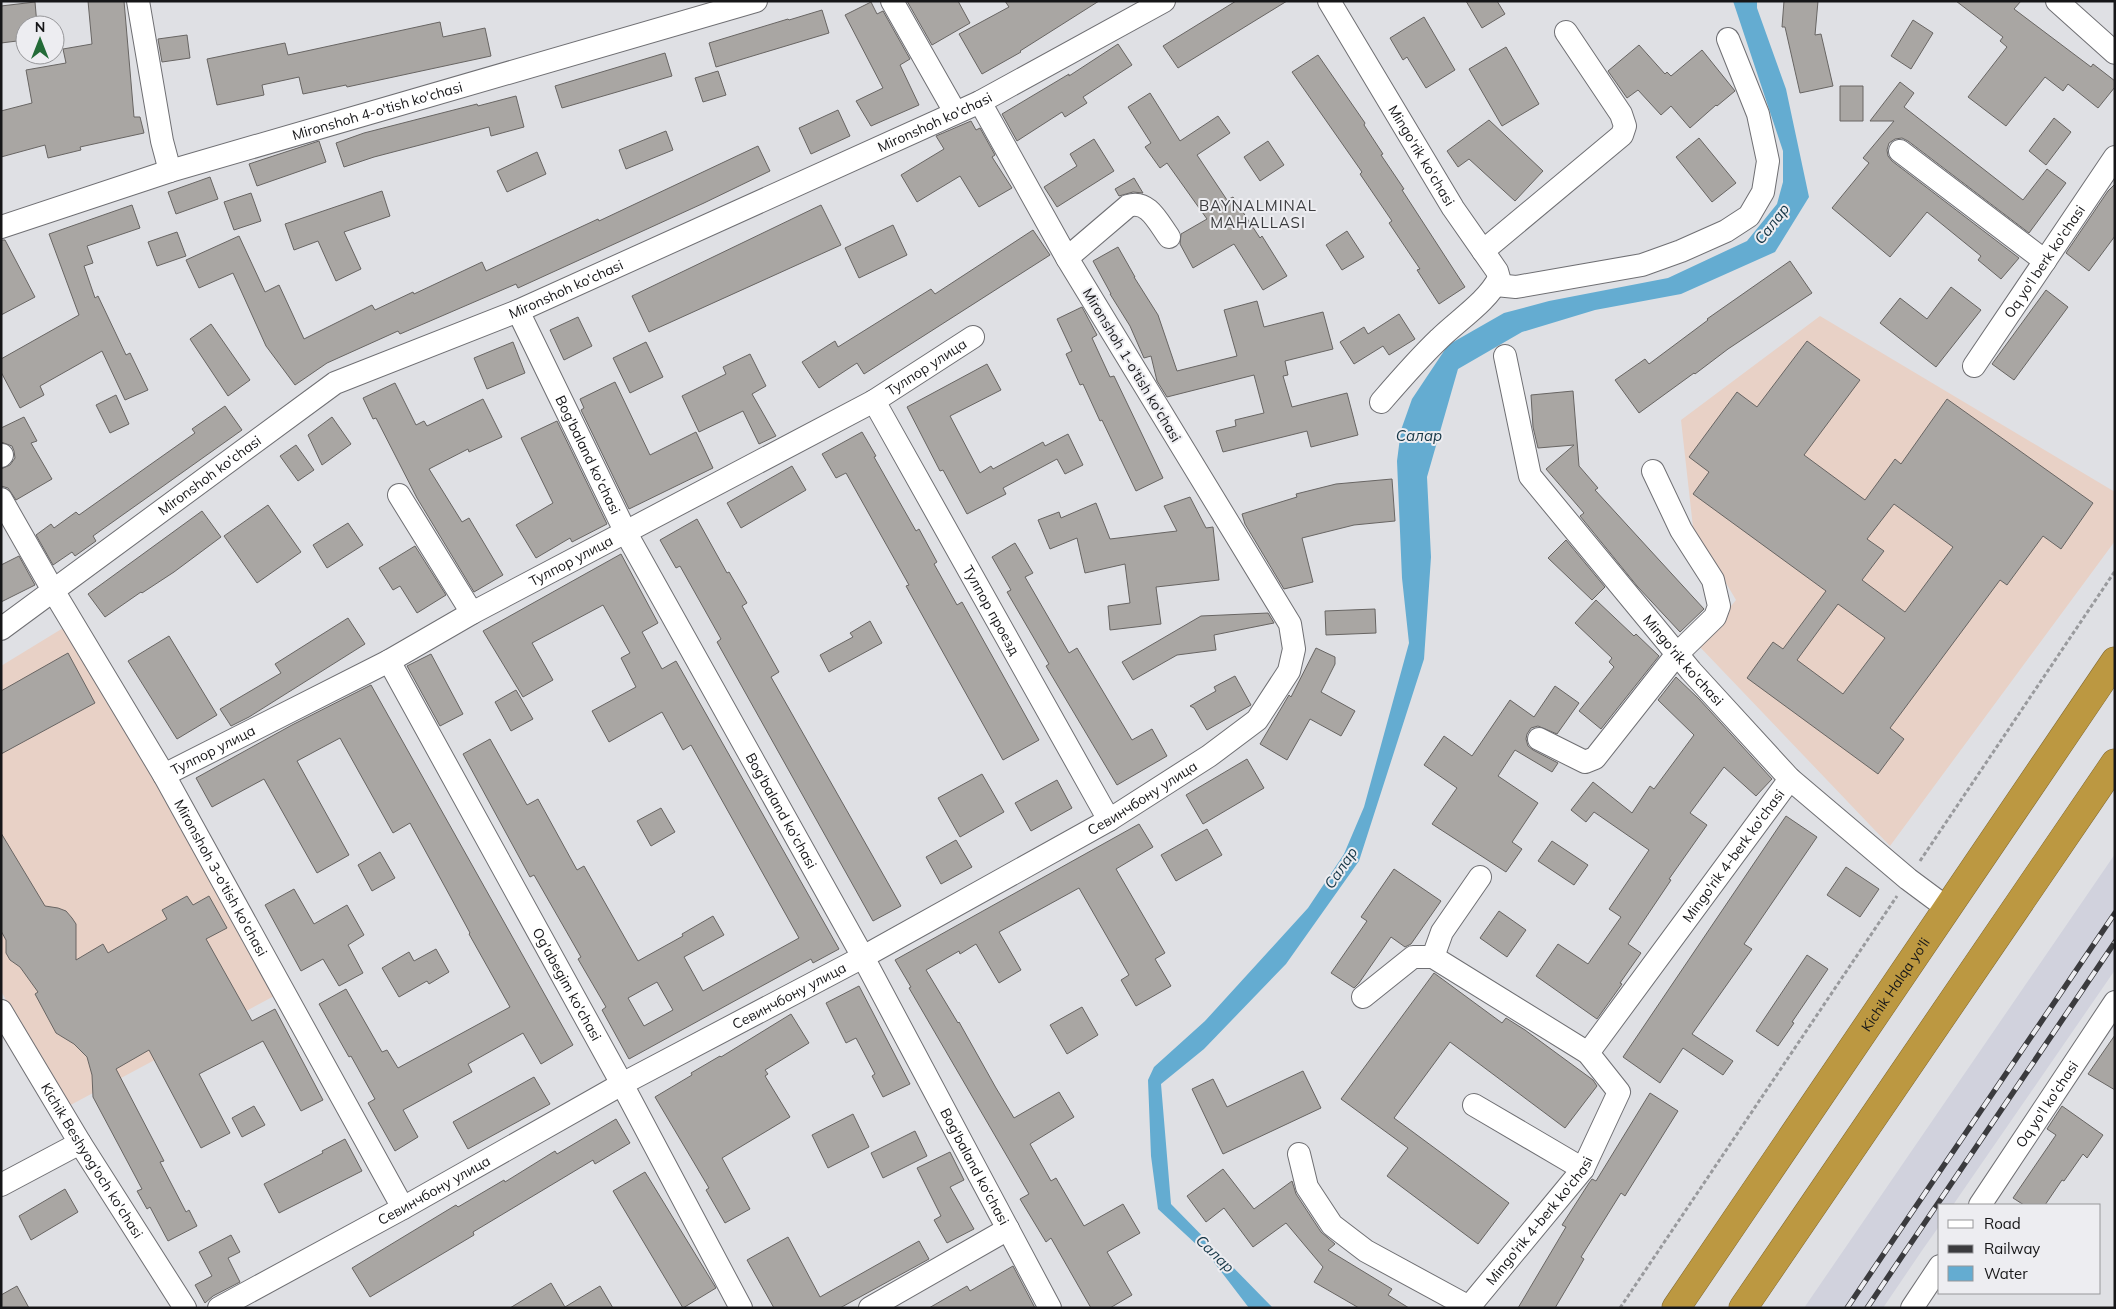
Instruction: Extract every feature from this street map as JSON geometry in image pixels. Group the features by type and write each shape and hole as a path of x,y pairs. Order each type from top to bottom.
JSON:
{"highway":[{"name":"Kichik Halqa yo'li","path":"1676,1308 2115,661"},
{"path":"1743,1308 2115,763"}],"street":[{"path":"138,1 162,141 170,172"},
{"name":"Mironshoh 4-o'tish ko'chasi","path":"1,228 170,172 756,1"},
{"path":"892,1 955,112"},
{"name":"Mironshoh ko'chasi","path":"1,629 54,592 335,383 518,311 980,102 1164,1"},
{"name":"Mingo'rik ko'chasi","path":"1329,1 1452,208 1497,271 1500,278 1496,285"},
{"path":"2057,1 2115,53"},
{"path":"1483,251 1622,135 1625,126 1622,114 1566,32"},
{"path":"1381,402 1411,366 1496,285 1516,287 1642,265 1681,251 1726,231 1749,216 1763,192 1768,161 1758,114 1728,39"},
{"name":"Mironshoh 1-o'tish ko'chasi","path":"980,102 1067,258 1290,624"},
{"path":"1900,151 2045,261"},
{"name":"Oq yo'l berk ko'chasi","path":"1974,366 2115,158"},
{"path":"1067,258 1128,206 1137,203 1146,206 1168,237"},
{"name":"Bog'baland ko'chasi","path":"518,311 626,533 863,957 1050,1308"},
{"name":"Тулпор улица","path":"164,775 389,661 472,613 874,401 973,338"},
{"name":"Mingo'rik ko'chasi","path":"1504,356 1530,476 1677,654 1790,779 1908,879 1947,908"},
{"name":"Тулпор проезд","path":"874,401 1109,820"},
{"path":"1539,739 1585,762 1595,758 1677,654 1715,617 1719,606 1713,580 1681,530 1653,471"},
{"path":"399,495 472,613"},
{"name":"Mironshoh 3-o'tish ko'chasi","path":"1,499 54,592 164,775 403,1208"},
{"name":"Севинчбону улица","path":"219,1308 403,1208 622,1084 863,957 1109,820 1209,756 1257,720 1289,670 1294,649 1290,624"},
{"name":"Og'abegim ko'chasi","path":"389,661 622,1084 741,1308"},
{"name":"Mingo'rik 4-berk ko'chasi","path":"1588,1053 1790,779"},
{"path":"1363,996 1413,957 1433,957 1442,932 1480,877"},
{"name":"Mingo'rik 4-berk ko'chasi","path":"1299,1154 1307,1186 1332,1225 1366,1251 1468,1307 1583,1168 1619,1092 1588,1053 1433,957"},
{"name":"Oq yo'l ko'chasi","path":"1981,1204 2115,1002"},
{"name":"Kichik Beshyog'och ko'chasi","path":"1,1011 80,1143 184,1308"},
{"path":"1474,1105 1583,1168"},
{"path":"1,1186 80,1143"},
{"path":"870,1308 1008,1229"},
{"path":"1912,1308 1938,1269"}],"path":[{"path":"1620,1308 2115,571"}],"shaded area":[{"path":"1820,316 2115,492 2115,541 1890,846 1699,646 1736,600 1693,527 1681,420"},
{"path":"68,625 276,995 65,1108 1,991 1,666"},
{"path":"2115,854 2115,970 1954,1204 1938,1204 1938,1228 1883,1308 1804,1308"}],"water":[{"name":"Салар","path":"1733,1 1757,1 1757,8 1786,89 1809,197 1775,252 1681,294 1595,310 1522,332 1458,369 1427,477 1431,557 1424,659 1359,861 1286,964 1204,1049 1161,1084 1171,1204 1273,1308 1249,1308 1210,1257 1158,1209 1151,1156 1148,1080 1154,1067 1205,1021 1308,908 1344,854 1364,807 1409,643 1402,578 1397,461 1401,430 1412,399 1448,345 1504,313 1549,301 1668,278 1747,241 1777,204 1783,182 1783,151"}],"building":[{"path":"88,1 124,1 134,117 140,117 144,133 80,147 81,150 48,158 45,145 1,157 1,111 32,103 26,70 65,65 65,49 92,44"},
{"path":"907,1 958,1 970,23 932,45"},
{"path":"1005,1 1099,1 1021,52 982,74 959,34 1009,7"},
{"path":"1236,1 1287,1 1178,68 1163,46"},
{"path":"1466,1 1497,1 1505,14 1482,28"},
{"path":"1784,1 1818,1 1815,35 1821,34 1833,86 1800,93 1785,27 1782,27"},
{"path":"1956,1 2021,1 2014,9 2091,67 2093,64 2115,81 2115,87 2098,108 2068,84 2063,91 2045,77 2006,126 1968,97 2007,47 2000,41 2003,37"},
{"path":"35,2 36,15 15,15 15,41 1,43 1,6"},
{"path":"871,2 877,14 883,11 910,59 900,65 919,105 871,126 856,101 883,88 845,15"},
{"path":"822,10 829,33 716,67 709,43"},
{"path":"1424,17 1455,70 1426,88 1407,57 1403,60 1390,38"},
{"path":"1913,20 1933,33 1911,69 1891,56"},
{"path":"440,22 443,37 485,28 491,56 347,87 346,85 303,94 299,77 262,85 264,95 217,105 207,59 285,43 288,55"},
{"path":"187,35 190,58 162,62 158,39"},
{"path":"1118,44 1132,65 1083,97 1087,103 1065,117 1062,112 1017,141 1002,114 1069,74 1069,76"},
{"path":"1639,45 1665,74 1667,72 1671,76 1702,50 1735,91 1690,128 1671,106 1661,115 1638,90 1627,98 1608,71"},
{"path":"1506,47 1539,104 1502,126 1469,69"},
{"path":"665,53 672,76 562,108 555,86"},
{"path":"1318,55 1365,123 1364,125 1383,154 1381,155 1404,189 1402,190 1465,287 1439,304 1417,270 1420,269 1389,223 1392,221 1360,174 1362,172 1292,72"},
{"path":"718,71 726,95 703,102 695,78"},
{"path":"1900,82 1914,93 1904,107 2023,200 2047,169 2066,183 2029,233 1908,141 1902,138 1895,139 1889,143 1888,156 1892,161 2019,258 2001,279 1978,260 1981,256 1927,212 1890,257 1832,208 1869,163 1863,158 1894,121 1870,121"},
{"path":"1840,86 1863,86 1863,121 1840,121"},
{"path":"1150,93 1180,141 1218,116 1230,133 1197,155 1227,200 1233,197 1260,238 1262,236 1287,276 1263,290 1234,244 1193,268 1180,244 1181,234 1207,219 1167,163 1160,168 1145,147 1151,143 1128,107"},
{"path":"516,96 524,127 491,136 489,127 374,157 344,167 336,143 364,133"},
{"path":"838,110 850,136 811,154 799,128"},
{"path":"2054,118 2071,132 2046,165 2029,151"},
{"path":"1489,120 1543,171 1515,201 1469,159 1458,167 1447,151"},
{"path":"971,121 976,130 980,128 995,155 992,157 1012,188 979,207 960,176 917,202 901,175 944,149 936,136"},
{"path":"666,131 673,150 626,169 619,150"},
{"path":"1699,138 1736,183 1712,202 1676,157"},
{"path":"1094,139 1114,171 1057,207 1044,187 1077,166 1070,154"},
{"path":"319,141 326,162 257,186 249,164"},
{"path":"1268,141 1284,165 1260,181 1244,157"},
{"path":"758,146 770,171 518,288 516,284 400,334 398,331 327,363 295,385 266,346 233,273 199,288 186,260 239,236 265,292 279,285 304,339 372,305 375,310 482,262 486,271 598,219 599,221"},
{"path":"537,152 546,174 507,192 497,171"},
{"path":"210,177 218,199 176,214 168,192"},
{"path":"1134,178 1143,193 1133,192 1119,196 1115,189"},
{"path":"2115,184 2115,236 2089,271 2066,253 2108,191"},
{"path":"382,191 390,216 344,232 361,269 336,281 318,241 294,250 285,224"},
{"path":"251,193 261,221 234,230 224,202"},
{"path":"132,205 140,228 87,246 93,263 84,266 95,298 98,296 126,355 130,353 148,390 125,400 102,351 40,386 44,395 20,408 1,372 1,359 79,315 49,234"},
{"path":"821,205 841,245 649,332 632,296"},
{"path":"893,225 907,255 859,278 845,248"},
{"path":"1033,230 1050,255 864,374 857,363 819,388 802,362 835,341 838,347 931,289 935,294"},
{"path":"1347,231 1364,257 1342,270 1326,245"},
{"path":"177,232 186,256 157,266 148,242"},
{"path":"1,240 5,240 35,297 1,315"},
{"path":"1118,247 1158,315 1177,371 1237,356 1224,310 1257,301 1264,327 1323,312 1333,349 1285,361 1288,375 1283,376 1292,407 1347,393 1358,435 1311,447 1307,431 1223,452 1216,431 1236,426 1235,420 1264,413 1254,375 1167,397 1157,381 1151,356 1144,358 1130,326 1110,294 1093,261"},
{"path":"1790,261 1812,293 1728,349 1639,413 1615,380 1645,359 1649,364 1707,319"},
{"path":"1951,287 1981,310 1936,367 1880,323 1900,298 1927,319"},
{"path":"2046,290 2068,307 2014,380 1992,364"},
{"path":"1082,307 1097,335 1092,338 1110,377 1114,376 1163,478 1136,491 1102,420 1100,421 1083,384 1080,385 1066,354 1072,351 1057,319"},
{"path":"1399,314 1415,339 1389,355 1383,346 1354,364 1340,342 1364,327 1368,334"},
{"path":"578,317 592,346 564,360 550,330"},
{"path":"211,324 250,380 228,396 190,339"},
{"path":"1807,341 1860,380 1804,455 1865,500 1895,459 1901,464 1947,399 2093,503 2061,549 2043,536 2007,585 2000,580 1890,728 1904,739 1878,774 1747,678 1773,642 1783,649 1826,591 1693,494 1709,472 1689,457 1737,392 1757,407","holes":["1894,504 1953,547 1905,612 1862,580 1884,551 1867,539","1838,604 1885,638 1843,694 1797,660"]},
{"path":"513,342 525,373 487,389 474,358"},
{"path":"646,342 663,377 630,393 613,358"},
{"path":"750,354 766,386 752,394 776,436 759,444 743,411 699,432 682,396 726,374 723,367"},
{"path":"987,364 1001,390 950,416 980,473 991,466 993,469 1043,442 1045,446 1068,434 1083,465 1065,474 1057,459 1003,488 1006,494 967,514 943,470 940,471 907,407"},
{"path":"615,382 650,455 696,432 713,468 629,509 581,410 584,408 580,399"},
{"path":"395,383 416,425 424,421 427,426 483,399 502,437 469,452 468,449 429,469 462,522 469,518 503,575 474,592 417,498 376,418 373,419 363,398"},
{"path":"1573,391 1579,466 1598,488 1595,490 1704,609 1680,632 1637,586 1580,516 1584,513 1546,469 1574,445 1538,448 1533,427 1531,395"},
{"path":"116,395 129,424 110,433 96,405"},
{"path":"225,406 242,430 93,536 96,541 75,556 72,552 53,565 36,535 51,524 54,528 76,512 79,515 195,433 192,429"},
{"path":"24,417 37,441 31,443 52,479 16,500 8,488 1,486 1,469 10,465 15,458 12,446 1,442 1,428"},
{"path":"332,417 351,444 322,465 308,435"},
{"path":"557,421 607,524 572,542 570,538 536,558 516,525 553,503 521,438"},
{"path":"862,432 916,531 919,529 937,562 934,564 957,605 962,602 1039,740 1003,760 906,586 909,585 846,473 836,478 822,454"},
{"path":"296,445 314,470 298,481 280,456"},
{"path":"792,466 806,490 741,528 727,503"},
{"path":"1392,479 1395,521 1354,525 1302,538 1313,582 1284,589 1245,524 1242,514 1297,497 1296,494 1336,484"},
{"path":"1190,497 1206,528 1213,527 1219,580 1156,587 1161,624 1110,630 1108,606 1130,603 1125,564 1085,573 1077,538 1050,549 1038,520 1059,512 1061,518 1096,503 1110,539 1177,531 1164,506"},
{"path":"268,505 301,552 257,583 224,536"},
{"path":"202,511 221,537 174,572 105,617 88,594"},
{"path":"697,519 727,573 729,572 747,603 742,606 779,672 771,677 901,906 873,921 717,642 721,639 680,566 676,568 660,540"},
{"path":"348,523 363,545 327,568 313,545"},
{"path":"1566,540 1605,587 1592,600 1548,558"},
{"path":"1015,543 1033,573 1025,577 1069,653 1077,648 1132,740 1152,729 1167,756 1117,785 1046,666 1049,664 1007,592 1011,590 992,557"},
{"path":"415,546 446,595 417,613 400,586 393,590 379,568"},
{"path":"621,554 658,623 642,632 662,669 676,661 839,949 813,963 811,959 629,1059 602,1010 606,1007 578,959 581,957 534,875 530,877 463,754 490,739 527,805 538,799 577,870 584,866 638,961 683,936 682,934 713,916 724,935 684,957 703,991 799,938 691,745 683,750 662,712 609,742 592,711 636,687 621,658 630,653 603,605 532,643 553,680 523,697 483,631","holes":["657,982 673,1010 644,1026 628,998"]},
{"path":"19,556 35,585 1,602 1,565"},
{"path":"1596,600 1634,636 1636,634 1659,656 1601,729 1579,711 1614,667 1609,662 1612,658 1575,623"},
{"path":"1375,609 1376,633 1326,635 1325,611"},
{"path":"1268,613 1274,623 1214,635 1216,650 1177,655 1133,680 1122,662 1201,616"},
{"path":"348,618 365,644 249,717 231,726 220,709 281,673 275,664"},
{"path":"870,621 882,643 829,672 820,655 853,637 850,633"},
{"path":"169,636 217,715 177,739 128,661"},
{"path":"1316,648 1335,657 1335,664 1321,692 1355,711 1341,736 1310,719 1287,760 1260,744 1289,695 1291,697"},
{"path":"68,653 95,703 1,754 1,691"},
{"path":"431,654 463,714 440,726 407,666"},
{"path":"1235,676 1251,705 1207,730 1194,708 1190,706 1216,691 1214,687"},
{"path":"1676,677 1699,699 1772,779 1756,796 1724,767 1690,813 1707,825 1669,879 1671,880 1628,944 1641,953 1597,1019 1536,976 1558,944 1588,964 1621,917 1609,909 1649,850 1594,812 1586,822 1571,810 1593,782 1632,813 1650,786 1654,789 1694,735 1658,700"},
{"path":"371,685 573,1045 541,1064 523,1033 468,1064 472,1072 403,1110 418,1137 395,1151 368,1103 375,1099 319,1004 346,989 382,1052 387,1050 398,1068 510,1007 410,823 393,833 340,738 297,761 349,855 317,873 264,779 212,807 196,778 292,725"},
{"path":"1555,686 1579,703 1557,734 1538,726 1531,728 1526,739 1528,746 1533,750 1558,763 1552,772 1515,750 1498,776 1538,803 1512,842 1522,849 1506,872 1432,824 1457,788 1424,765 1444,736 1472,756 1510,700 1534,717"},
{"path":"516,690 533,719 511,731 495,702"},
{"path":"1247,759 1264,788 1203,824 1186,795"},
{"path":"982,774 1004,812 960,837 938,798"},
{"path":"1057,780 1072,808 1031,831 1015,803"},
{"path":"661,808 675,832 651,846 637,821"},
{"path":"1786,816 1817,837 1744,944 1752,949 1692,1034 1733,1061 1723,1075 1683,1048 1660,1083 1623,1057"},
{"path":"1139,824 1153,847 1116,869 1165,953 1155,959 1171,986 1136,1006 1121,980 1129,975 1079,888 999,932 1021,970 999,983 976,944 960,954 959,951 926,970 959,1022 1014,1118 1059,1092 1074,1117 1030,1144 1051,1181 1056,1178 1084,1226 1123,1204 1140,1233 1107,1252 1132,1295 1110,1308 1091,1308 1051,1238 1046,1242 1020,1199 1029,1194 909,988 911,987 895,960"},
{"path":"1207,829 1222,855 1176,881 1161,855"},
{"path":"1,833 45,906 66,911 76,924 76,960 103,944 108,953 167,919 162,910 187,896 193,905 209,896 227,928 206,939 252,1021 275,1009 323,1100 301,1111 263,1041 199,1074 230,1133 201,1148 149,1050 116,1069 164,1161 160,1162 186,1212 189,1210 197,1226 168,1241 150,1207 147,1209 137,1191 142,1189 93,1097 92,1075 87,1057 74,1044 56,1033 35,994 38,992 20,967 10,960 6,953 6,940 1,931"},
{"path":"956,840 972,867 941,884 926,857"},
{"path":"1552,841 1588,865 1574,885 1538,861"},
{"path":"380,852 395,878 372,891 358,865"},
{"path":"1846,867 1879,889 1860,917 1827,895"},
{"path":"1394,869 1441,901 1411,944 1405,947 1391,937 1354,988 1331,973 1367,921 1361,917"},
{"path":"294,889 314,924 347,905 364,935 348,945 363,973 339,986 323,959 301,971 265,905"},
{"path":"1499,911 1526,930 1507,957 1480,938"},
{"path":"436,949 449,972 429,984 427,981 399,997 382,968 409,952 414,961"},
{"path":"1807,955 1828,969 1778,1046 1756,1031"},
{"path":"1434,973 1502,1023 1506,1018 1525,1030 1593,1080 1597,1086 1565,1128 1450,1042 1394,1118 1509,1203 1478,1244 1387,1176 1408,1148 1341,1099"},
{"path":"859,986 910,1084 883,1097 872,1076 875,1074 856,1038 846,1043 826,1003"},
{"path":"1082,1007 1098,1035 1067,1054 1050,1025"},
{"path":"791,1014 809,1043 765,1070 768,1074 765,1076 790,1117 722,1158 750,1209 725,1223 706,1190 709,1188 655,1097 692,1075 691,1073"},
{"path":"2115,1035 2115,1090 2088,1074"},
{"path":"1303,1071 1321,1108 1223,1154 1192,1089 1213,1079 1227,1107"},
{"path":"534,1077 550,1104 468,1149 453,1122"},
{"path":"1650,1093 1678,1111 1625,1196 1621,1193 1581,1257 1584,1259 1555,1308 1518,1308 1566,1227 1562,1225 1592,1179 1596,1181"},
{"path":"254,1106 265,1125 242,1137 232,1118"},
{"path":"2062,1106 2103,1135 2087,1158 2083,1154 2046,1204 2022,1204 2013,1198 2056,1135 2047,1129"},
{"path":"853,1114 869,1147 828,1168 812,1135"},
{"path":"616,1119 630,1143 595,1164 593,1160 473,1232 474,1235 370,1297 352,1268 456,1205 458,1207 504,1180 505,1182 555,1151 557,1154"},
{"path":"915,1131 927,1156 883,1178 871,1153"},
{"path":"345,1139 362,1171 279,1213 264,1184 323,1153 322,1151"},
{"path":"950,1152 964,1180 950,1187 974,1229 947,1243 934,1220 941,1216 917,1168"},
{"path":"1223,1169 1254,1209 1292,1181 1296,1194 1321,1232 1335,1244 1328,1250 1392,1289 1388,1295 1409,1308 1359,1308 1314,1282 1323,1267 1286,1223 1253,1247 1224,1208 1206,1222 1187,1196"},
{"path":"645,1172 716,1288 683,1308 613,1191"},
{"path":"65,1189 78,1212 31,1240 19,1216"},
{"path":"231,1235 240,1252 228,1258 240,1282 213,1296 205,1303 195,1285 212,1276 199,1252"},
{"path":"788,1237 820,1297 919,1241 929,1259 840,1308 774,1308 747,1260"},
{"path":"1013,1266 1035,1308 929,1308 967,1286 970,1291"},
{"path":"551,1283 565,1307 600,1286 613,1308 510,1308"},
{"path":"17,1286 29,1308 1,1308 1,1295"}],"railway":[{"path":"1847,1308 2115,913"},
{"path":"1867,1308 2115,942"}],"district":[{"name":"BAYNALMINAL MAHALLASI","path":"1258,214"}]}
